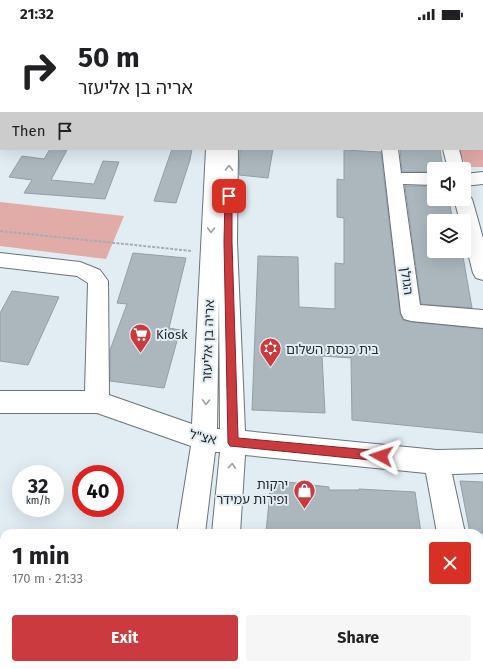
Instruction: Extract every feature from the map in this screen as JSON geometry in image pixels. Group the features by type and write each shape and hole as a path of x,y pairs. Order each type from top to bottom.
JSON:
{"street":[{"name":"אריה בן אליעזר","path":"192,529 204,439 214,150"},
{"name":"אריה בן אליעזר","path":"226,529 234,443 228,242 230,150"},
{"name":"הגולן","path":"390,150 411,313 483,319"},
{"path":"451,150 454,162"},
{"path":"394,178 427,179"},
{"path":"471,179 483,178"},
{"path":"465,206 483,273"},
{"path":"0,260 80,270 93,275 98,281 97,402"},
{"name":"אצ\"ל","path":"0,402 97,402 204,439 234,443 437,462 483,461"},
{"path":"437,462 450,529"}],"path":[{"path":"0,231 210,252"}],"shaded area":[{"path":"459,150 483,150 483,167 471,167 471,162 464,162"},
{"path":"0,202 124,216 106,259 0,246"}],"building":[{"path":"49,150 67,150 51,180 94,184 103,161 119,162 105,199 24,193 32,180 9,177 22,156 44,159"},
{"path":"172,150 192,150 176,203 154,201"},
{"path":"240,150 273,150 268,178 239,175"},
{"path":"344,150 381,152 400,313 403,320 483,329 483,433 352,420 351,358 322,356 325,413 252,410 258,256 298,257 299,307 335,309 335,263 344,264 344,218 337,217 337,179 344,180"},
{"path":"400,150 440,150 442,162 427,162 427,172 402,172"},
{"path":"405,186 427,186 427,206 450,206 452,214 427,214 427,258 463,258 472,308 421,304"},
{"path":"133,253 186,258 169,328 180,330 164,388 110,381 110,350 127,304 117,303"},
{"path":"12,291 59,297 28,365 0,361 0,313"},
{"path":"271,480 329,487 329,490 359,489 415,492 420,529 266,529"},
{"path":"460,481 483,482 483,529 469,529"}],"place":[{"name":"Kiosk","path":"141,354"},
{"name":"בית כנסת השלום","path":"270,368"},
{"name":"ירקות ופירות עמידר","path":"304,510"}],"route":[{"path":"229,196 228,242 234,443 381,456"}]}
